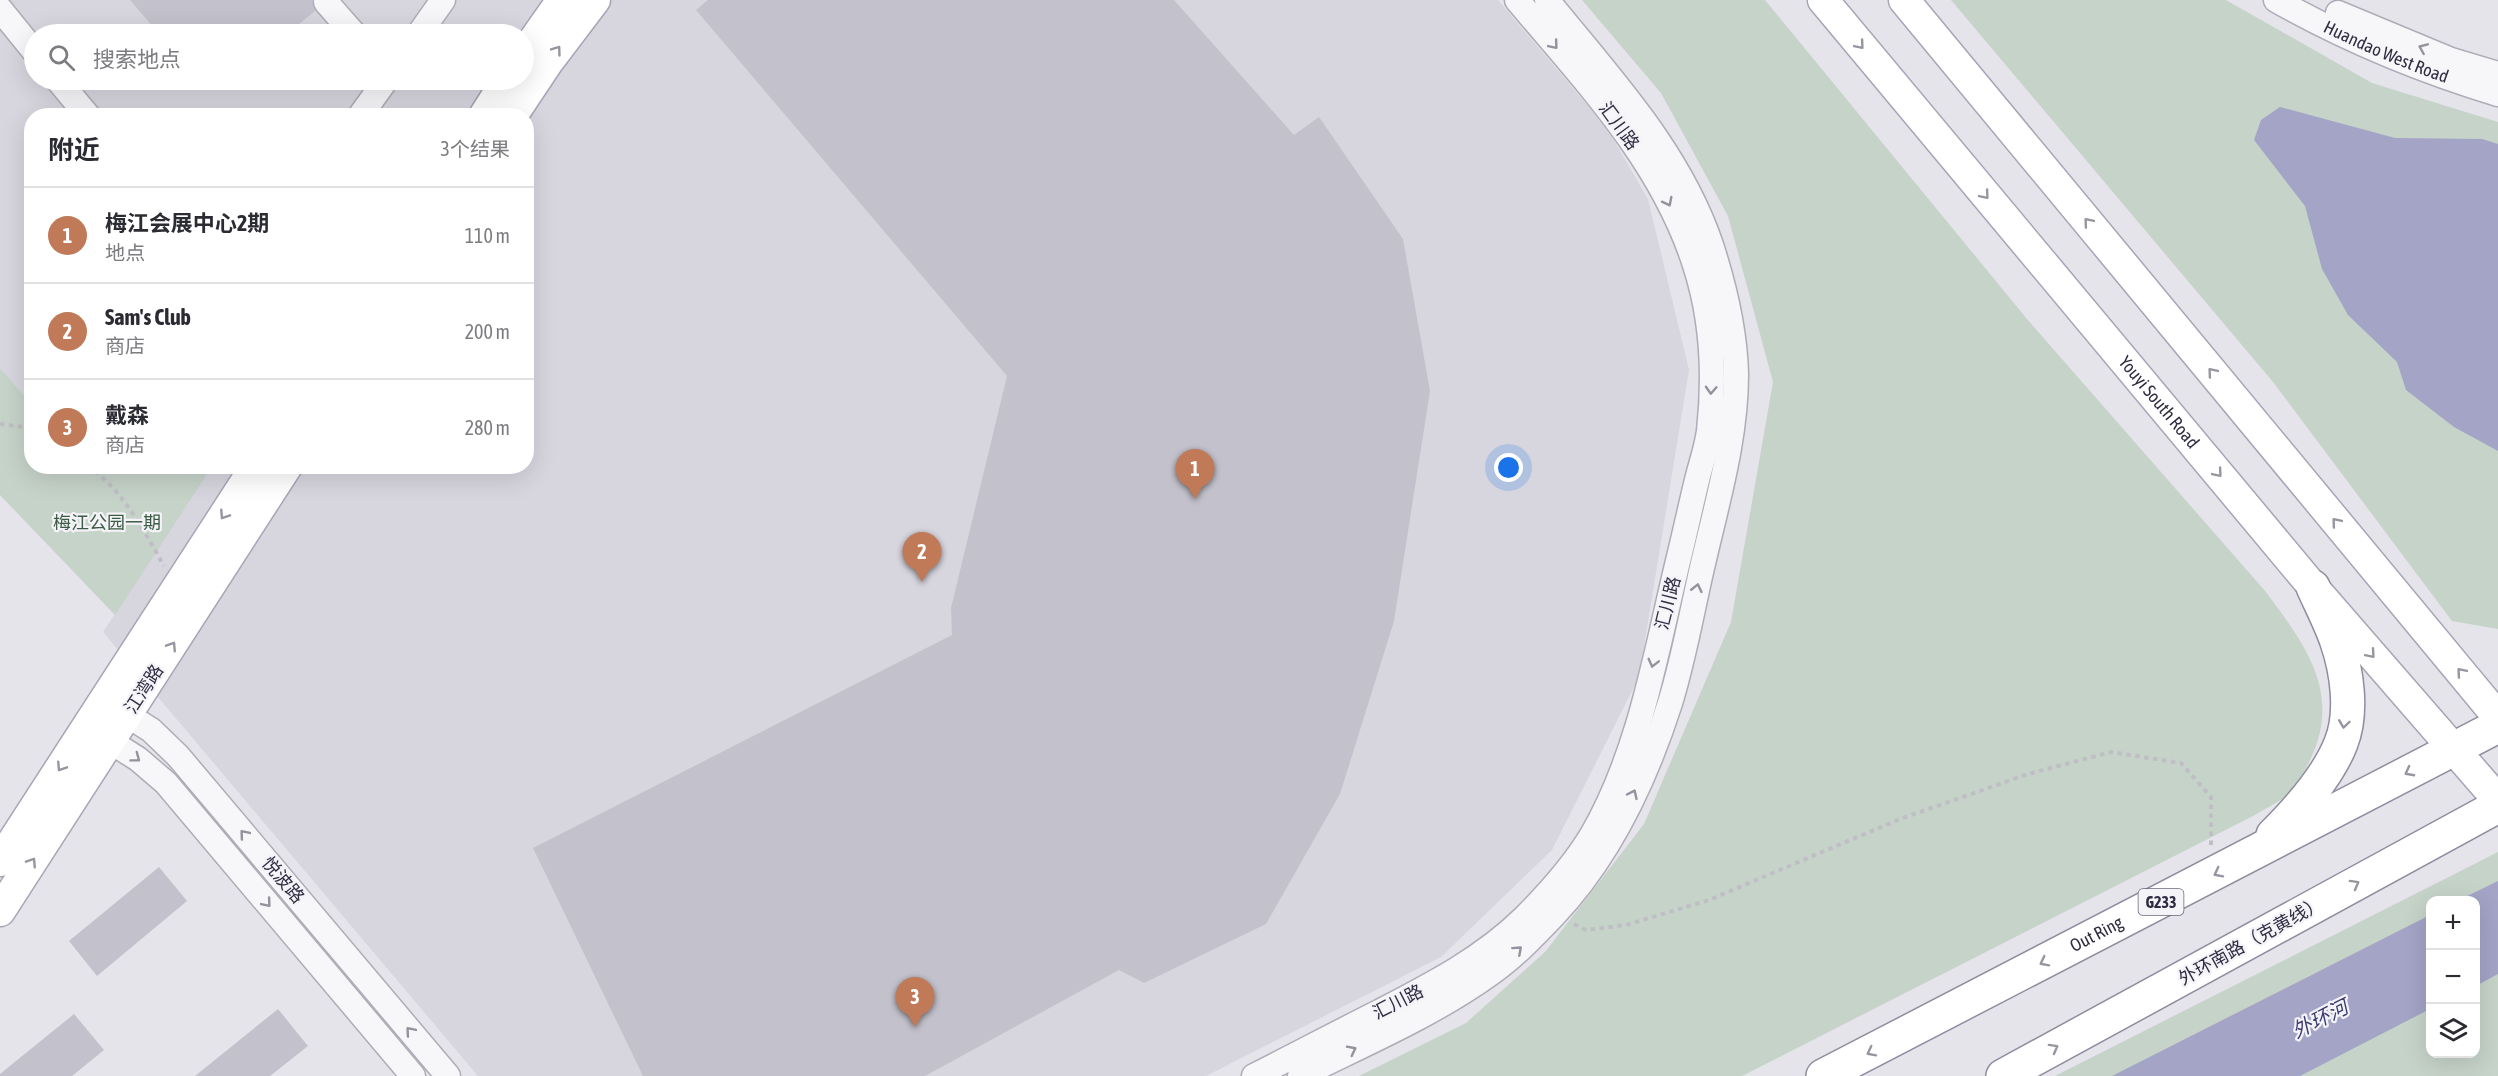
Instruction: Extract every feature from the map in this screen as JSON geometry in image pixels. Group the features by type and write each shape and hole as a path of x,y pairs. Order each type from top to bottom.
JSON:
{"highway":[{"path":"2256,854 2300,808 2341,742 2346,719 2344,670 2337,642 2313,587"},
{"name":"Out Ring","path":"1823,1076 2256,854 2498,726"},
{"name":"外环南路（克黄线）","path":"2003,1076 2498,806"}],"main road":[{"path":"534,40 562,0"},
{"path":"534,83 595,0"},
{"name":"Youyi South Road","path":"1823,0 2313,587 2498,800"},
{"path":"1904,0 2498,717"},
{"path":"489,108 501,90"},
{"path":"517,108 530,90"},
{"name":"江湾路","path":"116,707 177,587 251,474"},
{"name":"江湾路","path":"0,912 116,707 280,474"},
{"name":"江湾路","path":"0,861 99,734"}],"street":[{"path":"425,24 443,0"},
{"name":"汇川路","path":"1254,1076 1447,977 1486,952 1524,918 1559,880 1591,836 1614,788 1633,738 1648,685 1709,433 1712,374 1710,338 1704,302 1696,267 1684,235 1645,162 1620,123 1517,0"},
{"name":"汇川路","path":"1300,1076 1457,996 1494,971 1555,914 1582,882 1617,828 1643,771 1670,702 1733,436 1736,372 1731,327 1711,246 1689,190 1661,144 1637,111 1547,0"},
{"name":"Huandao West Road","path":"2276,0 2387,52 2498,94"},
{"name":"Huandao West Road","path":"2313,0 2345,16 2451,60 2498,74"},
{"path":"326,2 345,24"},
{"path":"0,9 24,39"},
{"path":"66,90 81,108"},
{"path":"366,108 379,90"},
{"name":"悦波路","path":"116,707 150,730 178,756 448,1076"},
{"name":"悦波路","path":"99,734 138,759 166,783 413,1076"}],"path":[{"path":"0,424 24,427"},
{"path":"99,474 136,517 177,587"},
{"path":"1555,914 1586,930 1626,926 1709,900 1900,819 2028,774 2111,752 2181,763 2211,797 2211,877"}],"shaded area":[{"path":"0,0 1498,0 1606,127 1648,199 1689,370 1639,677 1552,850 1441,957 1206,1076 478,1076 103,632 207,474 534,474 534,108 24,108 24,395 0,368"}],"green space":[{"path":"1582,0 1765,0 2027,319 2266,592 2294,632 2316,672 2321,693 2322,716 2318,739 2298,786 2293,792 2253,816 1742,1076 1359,1076 1466,1023 1545,952 1644,824 1731,622 1773,382 1728,216 1661,93"},
{"path":"1951,0 2226,0 2372,83 2498,122 2498,629 2452,621 2273,382"},
{"name":"梅江公园一期","path":"0,368 24,395 24,474 207,474 115,615 0,495"},
{"path":"2498,852 2498,1076 2055,1076"}],"water":[{"path":"2280,107 2395,138 2482,139 2498,144 2498,451 2454,427 2406,390 2397,362 2348,315 2322,269 2305,206 2254,140 2261,120"},
{"path":"2498,881 2498,974 2480,984 2480,896 2467,896"},
{"name":"外环河","path":"2426,917 2426,1011 2300,1076 2112,1076"}],"building":[{"path":"130,0 312,0 315,11 299,24 150,24"},
{"path":"708,0 1174,0 1294,135 1319,117 1403,239 1430,391 1394,621 1340,794 1266,924 1144,983 1119,970 925,1076 643,1076 533,848 952,635 951,608 1007,376 696,10"},
{"path":"159,867 187,901 97,976 69,941"},
{"path":"278,1009 308,1046 270,1076 195,1076"},
{"path":"74,1014 104,1050 72,1076 0,1076 0,1074"}],"place":[{"name":"梅江会展中心2期","path":"1195,499"},
{"name":"Sam's Club","path":"922,582"},
{"name":"戴森","path":"915,1027"}]}
